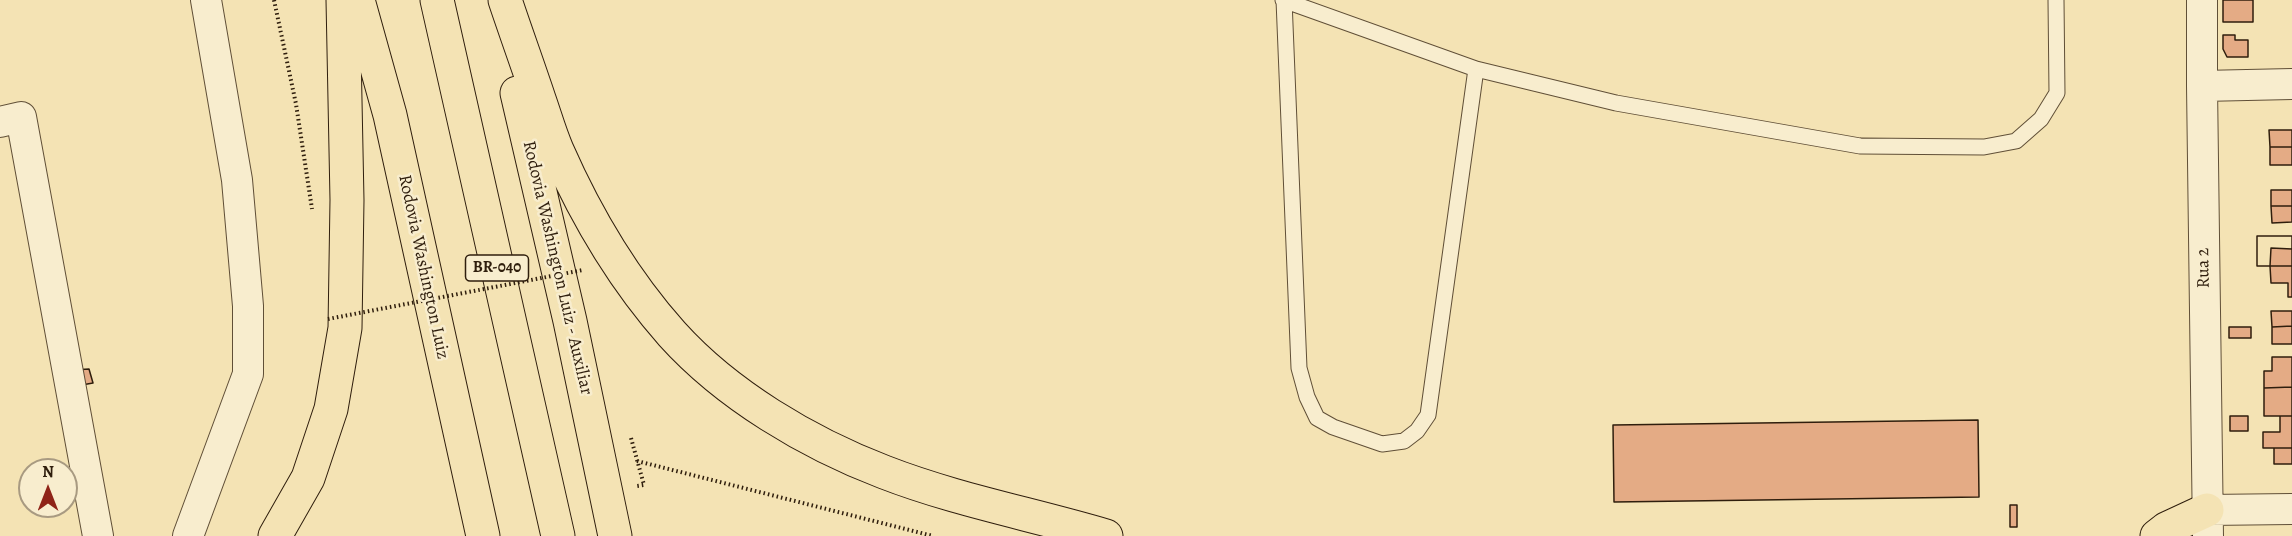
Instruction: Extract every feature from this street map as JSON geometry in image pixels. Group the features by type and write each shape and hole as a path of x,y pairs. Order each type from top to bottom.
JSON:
{"highway":[{"path":"275,536 308,478 331,409 345,328 347,200 343,0"},
{"name":"Rodovia Washington Luiz","path":"358,0 390,115 480,529"},
{"name":"BR-040","path":"437,0 558,536"},
{"name":"Rodovia Washington Luiz - Auxiliar","path":"497,0 570,321 615,536"},
{"path":"505,0 556,148 581,200 609,249 638,291 672,334 702,364 749,400 794,430 883,472 959,498 1106,536"},
{"path":"2157,536 2166,529 2208,523"}],"street":[{"path":"188,536 248,374 248,306 237,180 206,0"},
{"name":"Rua 2","path":"2202,0 2208,523"},
{"path":"2202,86 2292,84"},
{"path":"0,122 21,117 98,536"},
{"path":"2208,523 2292,509"}],"lane":[{"path":"1476,69 1428,415 1417,431 1404,441 1382,444 1333,427 1317,418 1307,397 1299,368 1284,0 1476,69 1616,103 1860,146 1984,147 2016,141 2041,118 2057,93 2056,0"}],"path":[{"path":"273,0 296,104 313,217"},
{"path":"327,307 328,319 583,270"},
{"path":"637,461 933,536"}],"building":[{"path":"2223,0 2253,0 2253,22 2223,22"},
{"path":"2223,35 2235,35 2235,40 2248,40 2248,57 2227,57 2223,49"},
{"path":"2269,130 2292,130 2292,147 2270,147"},
{"path":"2270,147 2292,147 2292,165 2270,165"},
{"path":"2271,190 2292,190 2292,206 2271,206"},
{"path":"2271,206 2292,206 2292,222 2272,223"},
{"path":"2257,236 2292,236 2292,266 2257,266"},
{"path":"2257,236 2292,236 2292,249 2271,248 2270,266 2257,266"},
{"path":"2270,266 2292,266 2292,297 2288,297 2288,283 2271,283"},
{"path":"2271,311 2292,311 2292,326 2272,327"},
{"path":"2292,326 2292,344 2272,344 2272,327"},
{"path":"2229,327 2251,327 2251,338 2229,338"},
{"path":"2272,357 2292,357 2292,387 2264,388 2264,371 2272,371"},
{"path":"89,369 93,383 76,386 73,370"},
{"path":"2292,387 2292,416 2264,416 2264,388"},
{"path":"2230,416 2248,416 2248,431 2230,431"},
{"path":"2280,416 2292,416 2292,448 2263,448 2263,432 2280,432"},
{"path":"1978,420 1979,497 1614,502 1613,425"},
{"path":"2274,448 2292,448 2292,464 2274,464"},
{"path":"2010,505 2017,505 2017,527 2010,527"}]}
